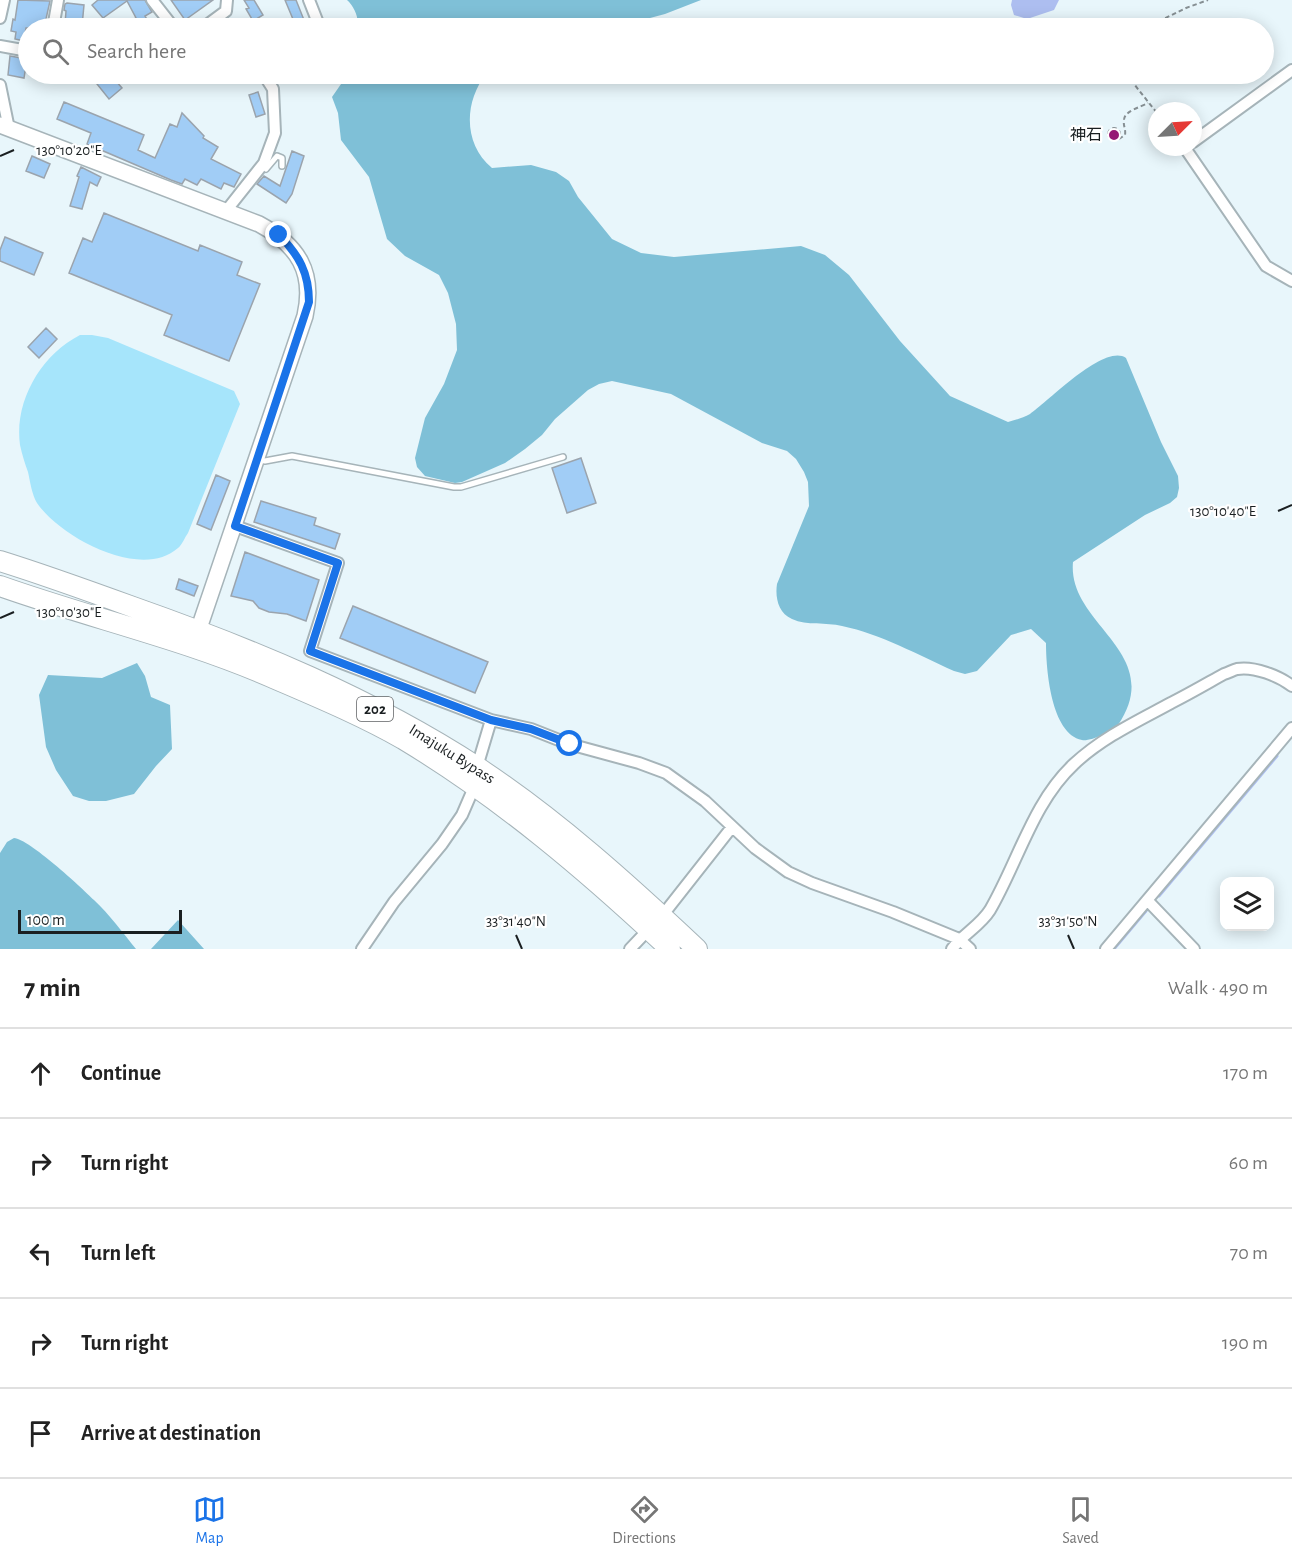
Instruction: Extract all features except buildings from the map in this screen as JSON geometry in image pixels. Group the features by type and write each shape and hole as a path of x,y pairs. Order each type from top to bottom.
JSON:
{"highway":[{"name":"Imajuku Bypass","path":"0,561 195,639 325,684 367,704 554,824 655,923 697,949"},
{"name":"Imajuku Bypass","path":"0,586 195,639"},
{"name":"Imajuku Bypass","path":"655,923 670,949"}],"street":[{"path":"0,18 4,0"},
{"path":"55,18 58,0"},
{"path":"152,0 166,18"},
{"path":"217,18 226,11 227,0"},
{"path":"309,0 316,18"},
{"path":"0,46 18,49"},
{"path":"1274,83 1292,70"},
{"path":"226,211 261,165 275,133 273,89 270,84"},
{"path":"1202,135 1273,84"},
{"path":"0,85 4,127 226,211 279,235 301,261 307,275 309,288 305,316 195,639"},
{"path":"1190,156 1266,266 1292,281"},
{"path":"235,526 338,563 310,651 491,720 531,729 570,744 616,756 666,773 705,801 754,848 788,872 959,939 970,949"},
{"path":"952,949 959,939 968,934 988,912 1016,860 1031,825 1055,785 1074,764 1092,750 1135,722 1224,674 1239,669 1261,671 1292,686"},
{"path":"362,949 394,902 442,844 462,815 476,776 491,720"},
{"path":"1106,949 1292,728"},
{"path":"630,949 655,923 732,827"},
{"path":"1148,901 1194,949"}],"lane":[{"path":"261,165 266,169 277,156 282,158 282,166"},
{"path":"257,460 265,461 292,456 461,487 563,457"}],"path":[{"path":"1166,18 1208,0"},
{"path":"1119,139 1120,130 1116,128 1110,130 1108,136 1111,139 1119,139 1125,135 1126,115 1148,103 1134,84"}],"shaded area":[{"path":"347,0 701,0 650,18 357,18"},
{"path":"1012,0 1059,0 1054,10 1030,18 1014,15"},
{"path":"341,84 480,84 474,97 470,122 476,147 492,168 531,165 556,172 569,181 578,197 612,239 641,253 674,257 801,246 825,255 849,275 900,341 950,396 1008,422 1030,414 1091,366 1116,356 1126,358 1161,442 1178,476 1179,488 1177,497 1170,503 1145,515 1073,562 1075,584 1084,604 1124,658 1131,678 1130,700 1118,725 1107,733 1085,740 1072,735 1063,726 1052,699 1046,643 1031,629 1011,635 977,671 965,674 871,634 836,625 804,622 787,616 778,604 777,584 809,506 808,482 804,472 796,459 787,451 762,443 671,394 612,381 599,384 588,390 555,419 542,435 505,463 462,482 455,483 425,476 417,467 415,458 425,418 444,384 457,350 456,324 448,293 439,275 405,256 387,239 369,177 341,140 338,113 332,97"},
{"path":"80,335 108,338 234,391 240,404 188,533 179,547 162,557 144,560 102,551 64,529 48,516 34,496 20,445 21,412 33,381 42,367 53,354"},
{"path":"137,663 145,676 151,697 170,705 172,749 134,794 106,801 89,801 73,796 56,770 46,747 39,695 48,675 102,678"},
{"path":"14,838 31,846 78,885 105,911 136,949 0,949 0,853 7,842"},
{"path":"178,920 204,949 151,949"}],"waterway":[{"path":"1159,896 1277,756"},
{"path":"1114,949 1146,911"}],"place":[{"name":"神石","path":"1114,135"}],"route":[{"path":"279,235 301,261 307,275 309,302 235,526 338,563 310,651 491,720 531,729 570,744"}]}
